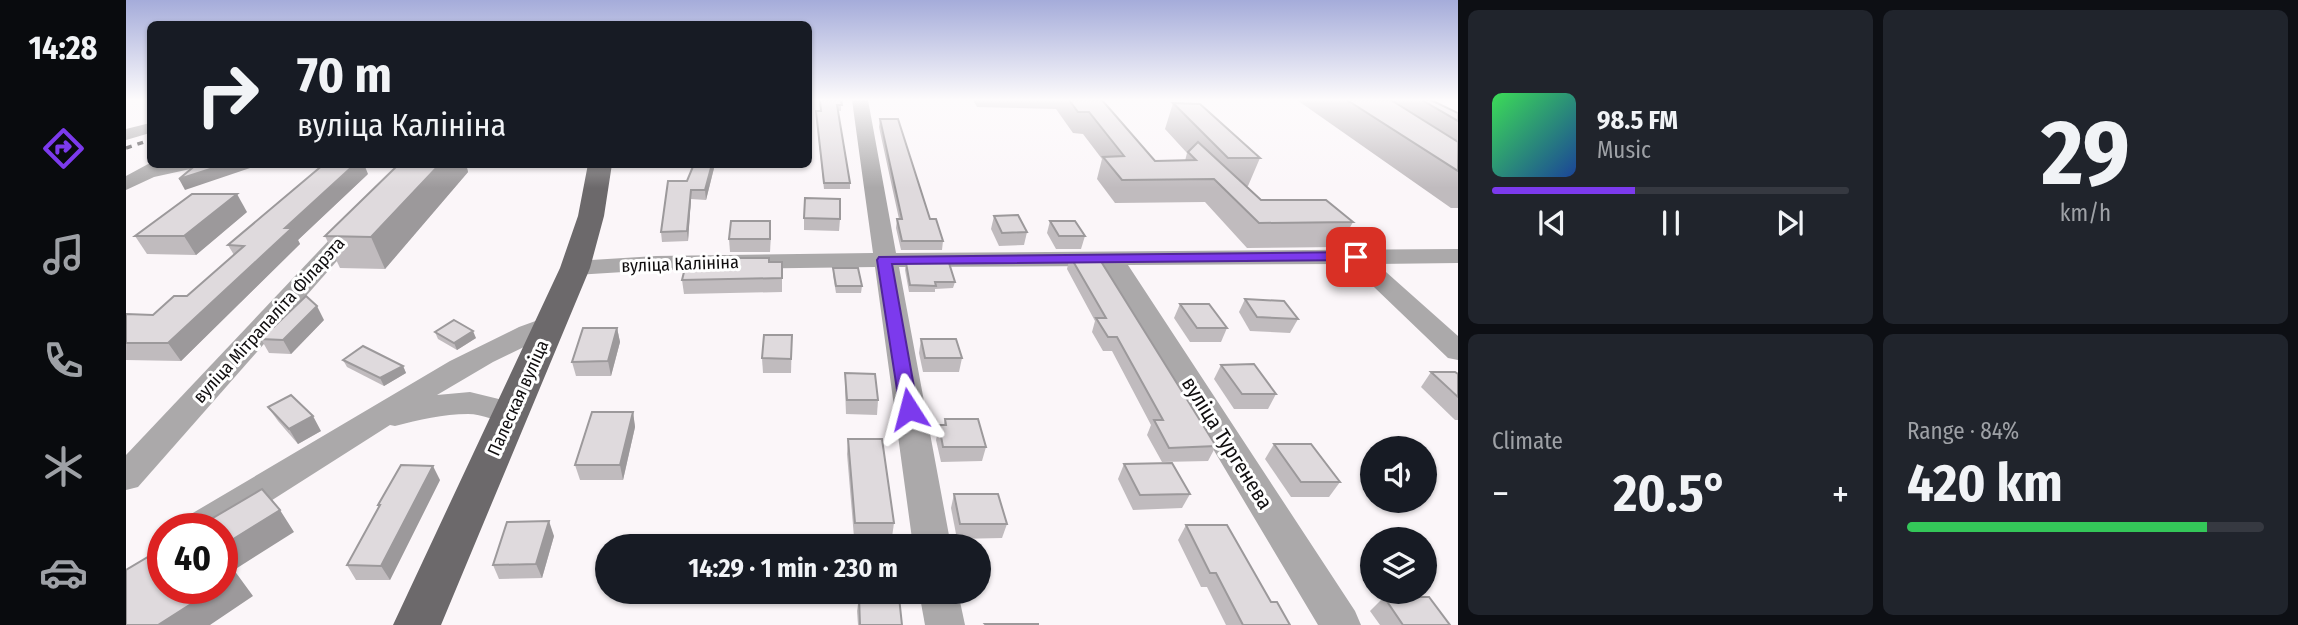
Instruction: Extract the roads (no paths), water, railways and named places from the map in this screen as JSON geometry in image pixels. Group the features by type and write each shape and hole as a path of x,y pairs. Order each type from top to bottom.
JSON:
{"main road":[{"name":"Палеская вуліца","path":"417,625 575,268 591,216 599,168"}],"street":[{"path":"126,135 146,129"},
{"path":"864,129 930,534"},
{"path":"126,184 154,169"},
{"name":"вуліца Мітрапаліта Філарэта","path":"126,477 377,203"},
{"name":"вуліца Калініна","path":"575,268 656,263 1458,256"},
{"path":"1356,257 1458,351"},
{"name":"вуліца Тургенева","path":"1113,260 1341,625"},
{"path":"224,513 418,391 508,341 552,323"},
{"path":"470,403 461,384 477,360"},
{"path":"373,421 424,407 470,403 513,413"},
{"path":"941,604 945,625"}],"railway":[{"path":"126,148 147,141"}]}
